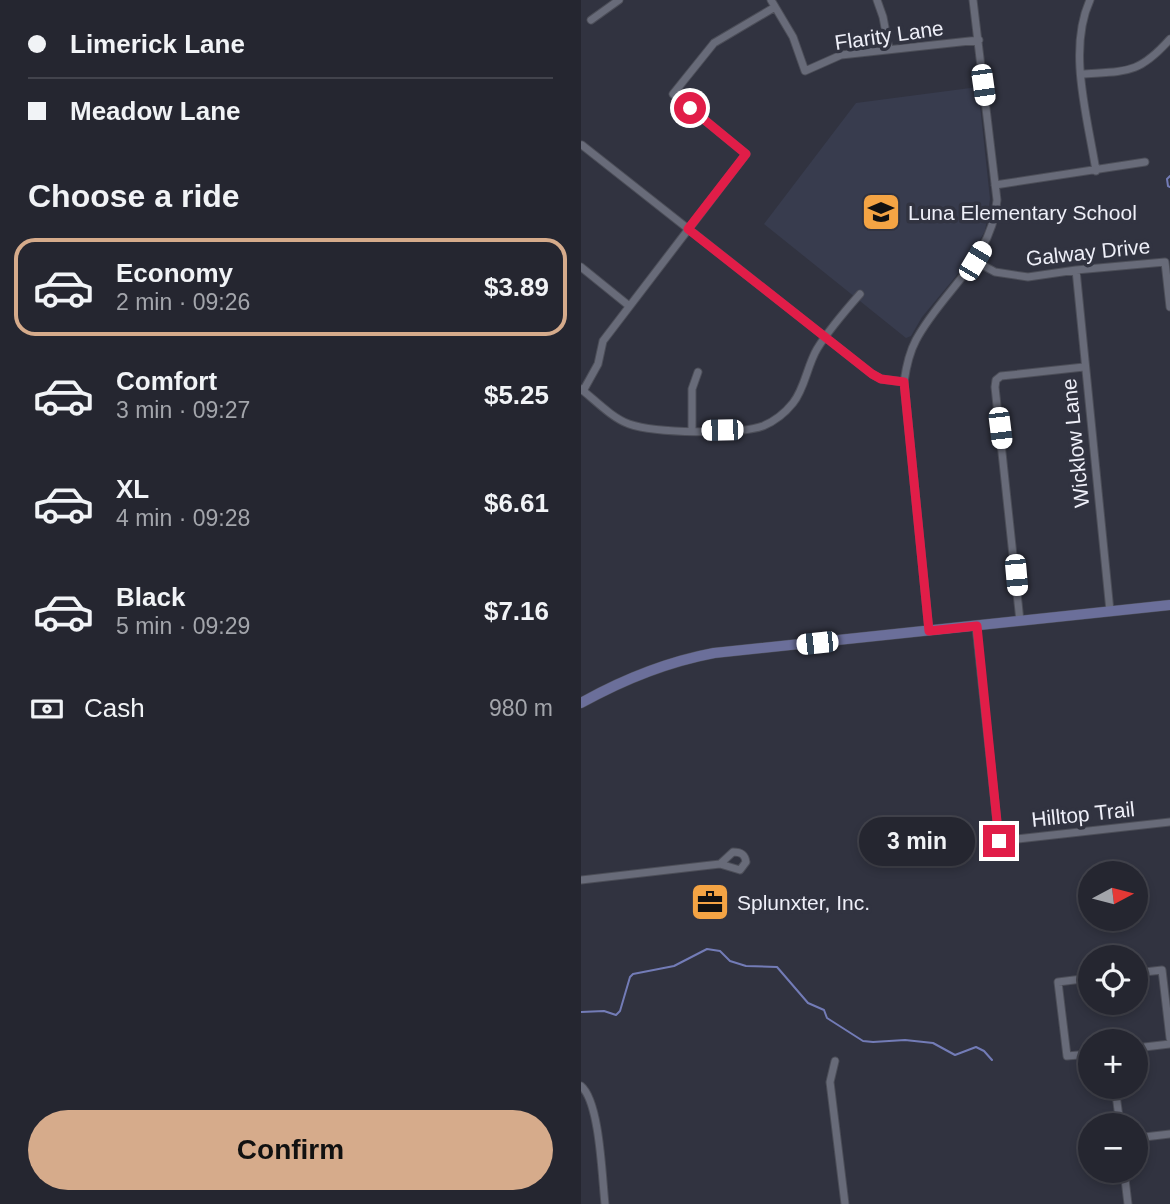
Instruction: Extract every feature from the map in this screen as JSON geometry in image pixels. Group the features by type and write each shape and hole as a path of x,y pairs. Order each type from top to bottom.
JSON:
{"main road":[{"path":"581,703 643,672 699,656 1170,605"}],"street":[{"path":"591,20 619,0"},
{"path":"877,0 889,50"},
{"path":"929,631 904,382 915,341 975,261 993,226 997,200 973,0"},
{"path":"1090,0 1081,26 1081,74 1096,171"},
{"path":"773,4 714,43 673,94 746,154 628,305 603,341 598,364 582,390 629,424 655,429 692,430 738,430 761,426 778,418 799,395 809,364 818,347 860,294"},
{"name":"Flarity Lane","path":"773,4 793,37 805,71 841,55 979,40"},
{"path":"1081,74 1130,71 1154,57 1170,39"},
{"path":"582,145 872,374 881,379 904,382"},
{"path":"995,185 1145,162"},
{"name":"Galway Drive","path":"975,261 995,272 1017,277 1165,262 1170,307"},
{"path":"581,267 628,305"},
{"name":"Wicklow Lane","path":"1076,270 1111,611"},
{"path":"1020,621 996,380 1002,376 1084,367"},
{"path":"692,430 692,389 698,372"},
{"name":"Hilltop Trail","path":"977,626 999,841 1170,822"},
{"path":"581,880 720,864"},
{"path":"1148,972 1163,970 1170,1041 1148,1046"},
{"path":"1078,980 1058,982 1067,1056 1078,1055"},
{"path":"835,1061 830,1082 845,1204"},
{"path":"581,1086 594,1108 605,1204"},
{"path":"1148,1137 1170,1134"},
{"path":"1125,1183 1128,1204"}],"shaded area":[{"name":"Luna Elementary School","path":"978,87 990,199 985,231 966,264 922,317 911,336 906,338 764,224 856,103"}],"waterway":[{"path":"1170,176 1167,179 1170,187"},
{"path":"581,1012 604,1011 616,1015 620,1011 633,974 674,966 707,949 720,951 730,961 746,966 777,967 808,1003 824,1010 827,1018 863,1041 905,1040 933,1043 955,1055 976,1047 992,1060"}],"place":[{"name":"Luna Elementary School","path":"881,212"},
{"name":"Splunxter, Inc.","path":"710,902"}],"route":[{"path":"690,108 746,154 743,162 688,229 872,374 881,379 904,382 929,631 977,626 999,841"}]}
